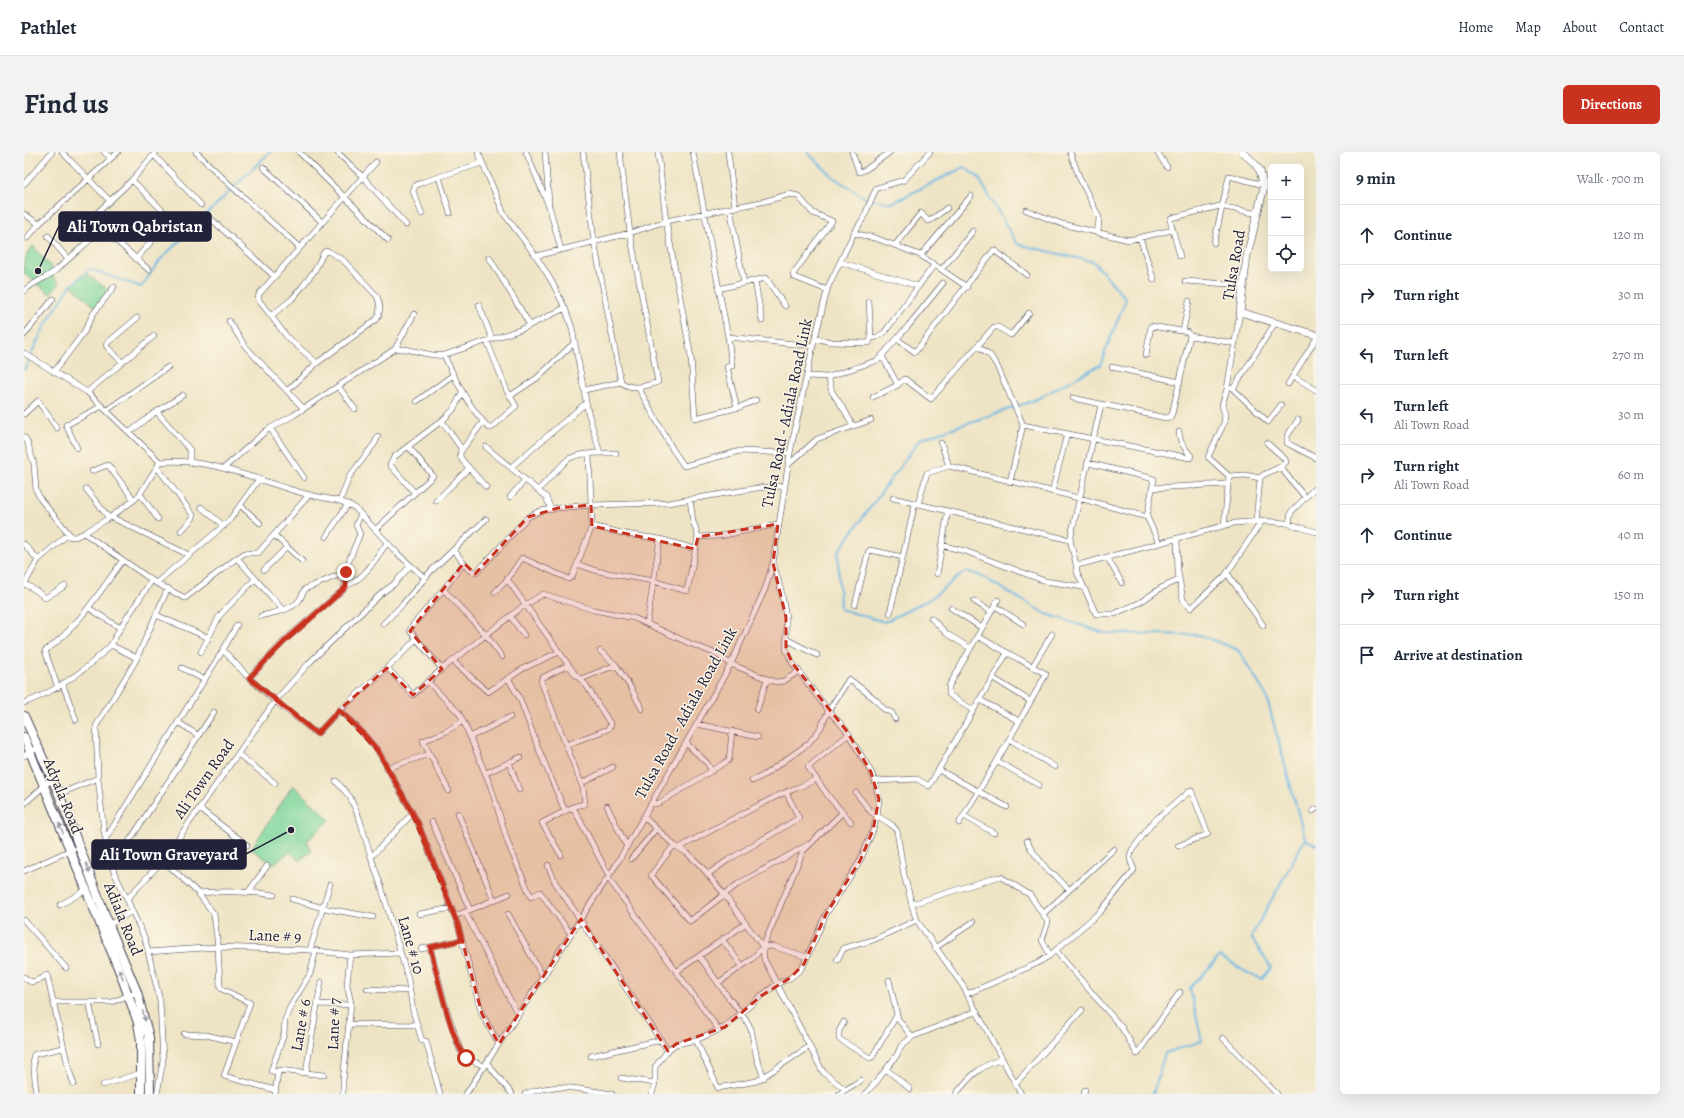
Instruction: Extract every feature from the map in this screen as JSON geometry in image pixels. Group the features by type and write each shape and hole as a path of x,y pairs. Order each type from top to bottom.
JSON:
{"main road":[{"path":"1243,152 1260,171 1264,185"},
{"name":"Tulsa Road","path":"1264,185 1248,256 1240,312 1316,334"},
{"name":"Adiala Road","path":"24,716 31,752 52,779 59,794 109,925 137,992 149,1037 150,1094"},
{"name":"Adyala Road","path":"24,737 129,996 141,1041 140,1094"}],"street":[{"path":"25,180 52,152"},
{"path":"62,152 110,201"},
{"path":"104,152 111,158"},
{"path":"27,238 39,224 118,152"},
{"path":"196,152 228,184 299,247"},
{"path":"299,152 388,240"},
{"path":"338,152 406,225"},
{"path":"478,152 504,214 536,256 566,308 575,342 586,403 600,453"},
{"path":"526,152 550,209 561,250"},
{"path":"545,152 550,209"},
{"path":"582,152 594,241 621,382"},
{"path":"584,390 621,382 626,385 638,387 658,382 630,232 620,152"},
{"path":"658,152 666,221 692,357 695,418 737,408 756,400"},
{"path":"693,152 728,338 732,366 727,367 737,408"},
{"path":"728,152 733,207 744,283"},
{"path":"852,152 859,172 865,170 889,152"},
{"name":"Tulsa Road - Adiala Road Link","path":"466,1094 627,847 731,664 764,589 773,563 790,453 806,376 827,290 877,188 904,180 930,152"},
{"path":"1070,152 1080,179 1099,217 1098,233"},
{"path":"1158,152 1166,167"},
{"path":"149,270 102,228 96,219 96,214 132,180 155,153 201,205"},
{"path":"316,363 287,337 258,297 258,294 376,162"},
{"path":"422,214 413,190 418,184 482,163"},
{"path":"263,167 322,222"},
{"path":"1214,243 1228,176 1264,185"},
{"path":"439,177 450,213"},
{"path":"132,180 171,219 136,259"},
{"path":"536,256 630,232 666,221 766,201 790,194 798,196 813,213 832,221 793,274 794,277 827,290"},
{"path":"921,255 971,196"},
{"path":"1180,256 1172,230 1171,218 1222,206 1258,214"},
{"path":"895,245 921,214 928,221 947,208"},
{"path":"1026,210 1062,224 1129,240 1172,230"},
{"path":"24,214 39,224"},
{"path":"210,218 274,276"},
{"path":"24,291 32,284 48,276 102,228"},
{"path":"942,269 973,231"},
{"path":"854,233 895,245 921,255 967,287"},
{"path":"48,236 68,259"},
{"path":"1140,238 1154,280"},
{"path":"271,316 292,299 315,270 324,252 328,250 343,260 376,296 380,312 377,319 316,363 288,390"},
{"path":"897,339 914,352 967,287 994,250 1027,275"},
{"path":"489,257 530,325"},
{"path":"840,262 918,286"},
{"path":"871,338 877,337 884,333 934,265"},
{"path":"718,289 767,279 784,306"},
{"path":"755,281 762,321"},
{"path":"1185,281 1243,285"},
{"path":"806,376 828,377 878,360 943,283"},
{"path":"54,372 84,332 94,314 114,287"},
{"path":"24,336 53,299"},
{"path":"1183,331 1189,301"},
{"path":"815,338 831,342 867,344 871,342 869,302"},
{"path":"444,355 462,393 474,408 474,412 491,428 515,408 516,406 510,396 489,340 479,305"},
{"path":"224,468 270,428 304,409 395,349 403,348 438,356 444,355 530,325 566,308"},
{"path":"1224,526 1228,476 1208,457 1224,422 1222,405 1240,312"},
{"path":"873,397 898,385 905,379 931,399 996,326 1009,334 1013,334 1029,313"},
{"path":"395,349 414,314"},
{"path":"122,362 107,347 106,344 138,318"},
{"path":"229,321 245,346 288,390 304,409"},
{"path":"1233,389 1275,323"},
{"path":"1146,355 1151,326 1188,332 1190,336 1234,344"},
{"path":"87,392 154,336"},
{"path":"1072,398 1166,418 1170,417 1180,382 1190,336"},
{"path":"728,338 813,346"},
{"path":"1288,384 1316,339"},
{"path":"510,396 537,378 575,342"},
{"path":"978,346 990,355 997,366 1022,423 1010,482"},
{"path":"26,354 87,392 130,432 158,464 193,515 193,518 181,531"},
{"path":"882,356 898,385"},
{"path":"107,410 168,367"},
{"path":"1112,367 1180,382"},
{"path":"417,401 453,375"},
{"path":"1293,376 1316,390"},
{"path":"828,377 832,392 853,426"},
{"path":"1227,383 1268,422 1281,405"},
{"path":"338,386 356,410"},
{"path":"638,387 673,450 684,466 740,451 790,453"},
{"path":"415,493 390,465 392,459 442,421 453,410 462,393"},
{"path":"130,432 183,395"},
{"path":"24,414 38,401 57,428"},
{"path":"511,466 586,403"},
{"path":"1101,405 1070,540 1077,572 1083,587 1096,614 1116,614 1139,603 1161,588 1179,580"},
{"path":"77,448 66,425 102,406"},
{"path":"157,412 190,450 190,463"},
{"path":"788,465 817,439 872,420"},
{"path":"1298,420 1287,436 1287,443 1316,458"},
{"path":"442,421 461,448 460,458 486,487"},
{"path":"461,451 483,422"},
{"path":"1022,423 1094,440 1190,458 1191,456 1179,437 1179,432"},
{"path":"270,428 304,478"},
{"path":"1052,492 1067,434"},
{"path":"340,501 349,477 375,443 378,436"},
{"path":"24,437 27,441 34,464 36,490 41,500 71,536"},
{"path":"941,443 949,466"},
{"path":"1256,522 1260,478 1286,462 1285,459 1267,443"},
{"path":"375,530 433,476 409,447"},
{"path":"486,447 511,466 546,497 551,510"},
{"path":"538,490 568,459 589,454 616,453"},
{"path":"495,592 507,579 522,558 569,579 572,577 592,526 589,454"},
{"path":"65,586 45,598 37,591 24,584 38,560 66,536 75,536 84,533 134,500 140,494 158,464 172,460 224,468 309,495 348,504 360,514 410,566 424,578"},
{"path":"1088,463 1154,479 1147,516 1159,543"},
{"path":"92,471 108,465 134,500"},
{"path":"890,613 917,503 927,473 949,466 1147,516"},
{"path":"1280,466 1306,497"},
{"path":"436,501 469,468"},
{"path":"1228,476 1245,475 1260,478"},
{"path":"24,703 38,698 60,686 99,658 111,645 120,628 154,581 224,526 259,479"},
{"path":"510,497 525,480"},
{"path":"1152,488 1228,484"},
{"path":"454,550 471,572 476,573 528,517 540,512 558,508 591,505 668,503 757,488 784,486"},
{"path":"1289,524 1291,512 1316,487"},
{"path":"86,489 110,517 189,555"},
{"path":"140,494 158,519"},
{"path":"84,533 154,581 185,598 245,553 258,553 309,495"},
{"path":"893,498 1070,540"},
{"path":"577,564 597,571 687,591 698,537 693,522 690,499"},
{"path":"326,537 348,504"},
{"path":"240,505 260,523"},
{"path":"201,507 224,526"},
{"path":"937,574 948,511"},
{"path":"346,586 346,572 350,557 360,534 356,525 360,514"},
{"path":"383,624 424,578 486,519"},
{"path":"1177,538 1179,580 1183,600 1191,608 1227,573 1262,521"},
{"path":"1076,564 1234,523 1262,521 1289,524 1316,532"},
{"path":"698,537 720,536 778,524"},
{"path":"592,526 626,534 660,539 696,549"},
{"path":"274,535 302,561"},
{"path":"647,623 652,582 660,539"},
{"path":"249,678 286,640 346,586 364,575 387,543"},
{"path":"24,544 38,560"},
{"path":"941,545 965,551 1045,581 1083,587"},
{"path":"264,570 287,547"},
{"path":"855,605 870,550 903,557"},
{"path":"1107,557 1122,583"},
{"path":"237,558 283,610"},
{"path":"76,720 44,651 53,645 89,608 123,560"},
{"path":"442,669 410,631 412,626 444,590 464,563"},
{"path":"652,1094 655,1067 676,1044 696,1040 719,1030 777,984 790,978 800,970 826,914 860,861 873,830 877,816 879,799 875,781 871,772 848,734 799,671 786,649 786,617 781,590 773,563"},
{"name":"Ali Town Road","path":"127,899 163,860 275,701 310,662 383,592 394,584 410,566"},
{"path":"260,616 283,610 296,604 305,589 346,572"},
{"path":"1227,573 1263,625"},
{"path":"200,652 209,638 220,615 255,579"},
{"path":"507,579 568,665 581,679 611,725 608,729 566,745"},
{"path":"157,1094 163,1061 160,1009 145,939 112,866 106,838 98,778 96,726 137,658 168,588"},
{"path":"444,590 486,635 502,657"},
{"path":"387,668 413,695 442,669 510,616 543,594 594,610 634,618 714,653 731,664 776,682 784,681 799,671"},
{"path":"973,710 949,694 948,686 998,600"},
{"path":"974,601 991,612"},
{"path":"995,606 1023,624"},
{"path":"89,608 120,628"},
{"path":"951,608 982,628"},
{"path":"156,615 209,638"},
{"path":"510,616 524,635"},
{"path":"931,618 947,634 970,648"},
{"path":"106,838 205,680 237,625"},
{"path":"1032,667 1052,634"},
{"path":"959,823 997,761 1046,674 977,636"},
{"path":"223,650 249,678 275,701 317,734 332,716 387,668 416,639"},
{"path":"786,639 817,655"},
{"path":"111,645 137,658"},
{"path":"600,651 616,665 631,688 642,709"},
{"path":"453,661 488,692 524,668 559,652"},
{"path":"875,781 917,779 929,786 1007,653"},
{"path":"561,855 542,823 573,807 585,804 586,799 582,783 541,681 542,678 568,665"},
{"path":"581,679 616,665"},
{"path":"182,668 205,680"},
{"path":"508,678 520,699 539,750 565,811"},
{"path":"993,678 1030,701"},
{"path":"757,710 767,679"},
{"path":"752,781 764,775 808,744 820,729 829,710 849,679 875,699 884,709 892,713 895,719"},
{"path":"428,682 459,713 463,721 486,773 508,843 532,897 540,892 571,934"},
{"path":"980,700 1019,721"},
{"path":"339,710 360,730 378,751 418,823 455,916 482,1014 499,1044"},
{"path":"112,866 214,712"},
{"path":"470,737 510,717"},
{"path":"449,791 423,742 424,739 445,732 463,721"},
{"path":"178,722 199,736"},
{"path":"696,724 758,737"},
{"path":"651,804 659,803 729,760 732,732"},
{"path":"848,734 808,766 808,768 842,813 851,822"},
{"path":"1009,739 1055,766"},
{"path":"686,743 707,763 712,771"},
{"path":"238,754 275,783"},
{"path":"387,768 430,754"},
{"path":"486,773 521,757"},
{"path":"997,761 1039,785"},
{"path":"509,762 519,790"},
{"path":"582,783 613,768"},
{"path":"939,770 1007,807"},
{"path":"59,794 98,778"},
{"path":"24,804 52,779"},
{"path":"679,848 786,792 816,779"},
{"name":"Lane # 10","path":"336,781 350,797 360,820 408,979 413,1011 417,1025 422,1041 426,1041 440,1094"},
{"path":"967,994 1038,963 1056,951 1100,911 1134,870 1129,855 1132,850 1154,821 1190,790 1208,834 1178,846"},
{"path":"708,874 728,860 799,818 786,792"},
{"path":"856,793 871,812 898,830 904,875 917,920 967,994 1020,1094"},
{"path":"607,806 627,847"},
{"path":"573,807 608,877 719,1030"},
{"path":"200,809 247,845"},
{"path":"458,812 494,900"},
{"path":"718,983 742,966 763,947 803,851 842,813"},
{"path":"371,857 412,814"},
{"path":"964,816 994,833"},
{"path":"644,817 674,845 687,852 708,874 763,947 764,959 823,1072 843,1088"},
{"path":"432,822 468,911 518,1015"},
{"path":"631,859 656,829"},
{"path":"1027,841 1031,849 1049,872 1055,875 1069,890"},
{"path":"674,845 651,875 690,921 738,884 809,844"},
{"path":"24,871 79,846"},
{"path":"1043,914 1114,850"},
{"path":"163,860 198,893 214,914 218,947 219,982 221,988 250,1003 224,1076 275,1092 279,1070 324,1074"},
{"path":"548,865 555,882 668,1051"},
{"path":"249,891 267,866"},
{"path":"912,904 1000,877 1030,895 1043,914 1048,922 1042,940 1050,955"},
{"path":"278,1074 278,1072 271,1071 284,1034 285,1020 290,1007 310,974 313,950 330,884"},
{"path":"60,905 86,890"},
{"path":"198,893 226,890 249,891 274,895"},
{"path":"455,916 509,894"},
{"path":"292,899 323,908 374,917"},
{"path":"419,914 452,908"},
{"path":"109,925 132,911"},
{"path":"508,914 543,977"},
{"path":"24,920 66,968"},
{"path":"837,960 844,948 886,935 917,920"},
{"path":"935,948 973,922"},
{"path":"676,972 745,924"},
{"path":"722,939 742,966"},
{"path":"421,949 462,940"},
{"path":"763,947 772,946 807,957"},
{"name":"Lane # 9","path":"148,952 218,947 313,950 350,954 400,953"},
{"path":"430,947 445,1005 460,1050 466,1058 486,1064 512,1094"},
{"path":"1056,951 1122,1028 1137,1054 1180,992"},
{"name":"Lane # 7","path":"344,1094 343,1081 351,1005 348,985 350,954"},
{"path":"699,956 751,1029 757,1059 764,1078"},
{"path":"24,977 29,982 32,982 47,975 63,1048 74,1084"},
{"path":"888,980 898,1019 912,1038"},
{"name":"Lane # 6","path":"306,1072 321,982"},
{"path":"367,989 410,991"},
{"path":"53,1002 112,1002 137,992"},
{"path":"89,1002 98,1044"},
{"path":"318,1004 351,1005"},
{"path":"1015,1084 1082,1010"},
{"path":"864,1094 897,1055 901,1046 912,1038 976,1011"},
{"path":"844,1022 839,1031 839,1039 870,1058 897,1015"},
{"path":"349,1024 417,1025"},
{"path":"184,1034 206,1035 236,1042"},
{"path":"1223,1038 1277,1094"},
{"path":"591,1056 661,1040"},
{"path":"696,1040 718,1088 757,1081 764,1078 810,1046"},
{"path":"36,1093 33,1056 35,1054 63,1048"},
{"path":"956,1094 973,1074 983,1066 1002,1059"},
{"path":"886,1069 910,1089"},
{"path":"103,1085 141,1073"},
{"path":"621,1078 654,1083"},
{"path":"839,1094 861,1080"},
{"path":"525,1094 538,1089 560,1086 612,1094"}],"highlighted area":[{"path":"591,505 592,526 695,549 698,537 778,524 773,563 786,617 786,649 793,664 846,730 871,772 879,799 873,830 860,861 826,914 804,964 790,978 761,996 725,1027 676,1044 668,1051 581,919 499,1044 482,1014 458,925 412,814 378,751 339,710 387,668 413,695 442,669 410,631 464,563 475,574 528,517 558,508"}],"green space":[{"path":"33,246 52,268 52,275 59,284 50,294 24,273 24,265 28,252"},
{"path":"85,272 108,290 95,307 71,285"},
{"path":"293,785 330,820 307,841 311,851 299,861 290,852 273,864 251,849"}],"waterway":[{"path":"24,370 44,327 71,285 90,269 141,287 161,259 270,152"},
{"path":"807,152 833,177 865,198 892,203 964,167 978,177 1017,244 1094,262 1126,299 1100,365 1033,401 920,439 838,552 840,609 885,622 930,599 966,571 979,575 1044,613 1104,633 1200,635 1238,650 1266,695 1305,839 1316,845"},
{"path":"1153,1094 1165,1053 1202,1041 1190,988 1220,956 1246,972 1262,979 1271,968 1251,937 1305,839"}],"place":[{"name":"Ali Town Qabristan","path":"38,271"},
{"name":"Ali Town Graveyard","path":"291,830"}],"route":[{"path":"346,572 346,586 343,590 286,640 249,678 275,701 317,734 339,710 360,730 378,751 404,801 418,823 458,925 462,940 430,947 445,1005 460,1050 466,1058"}]}
